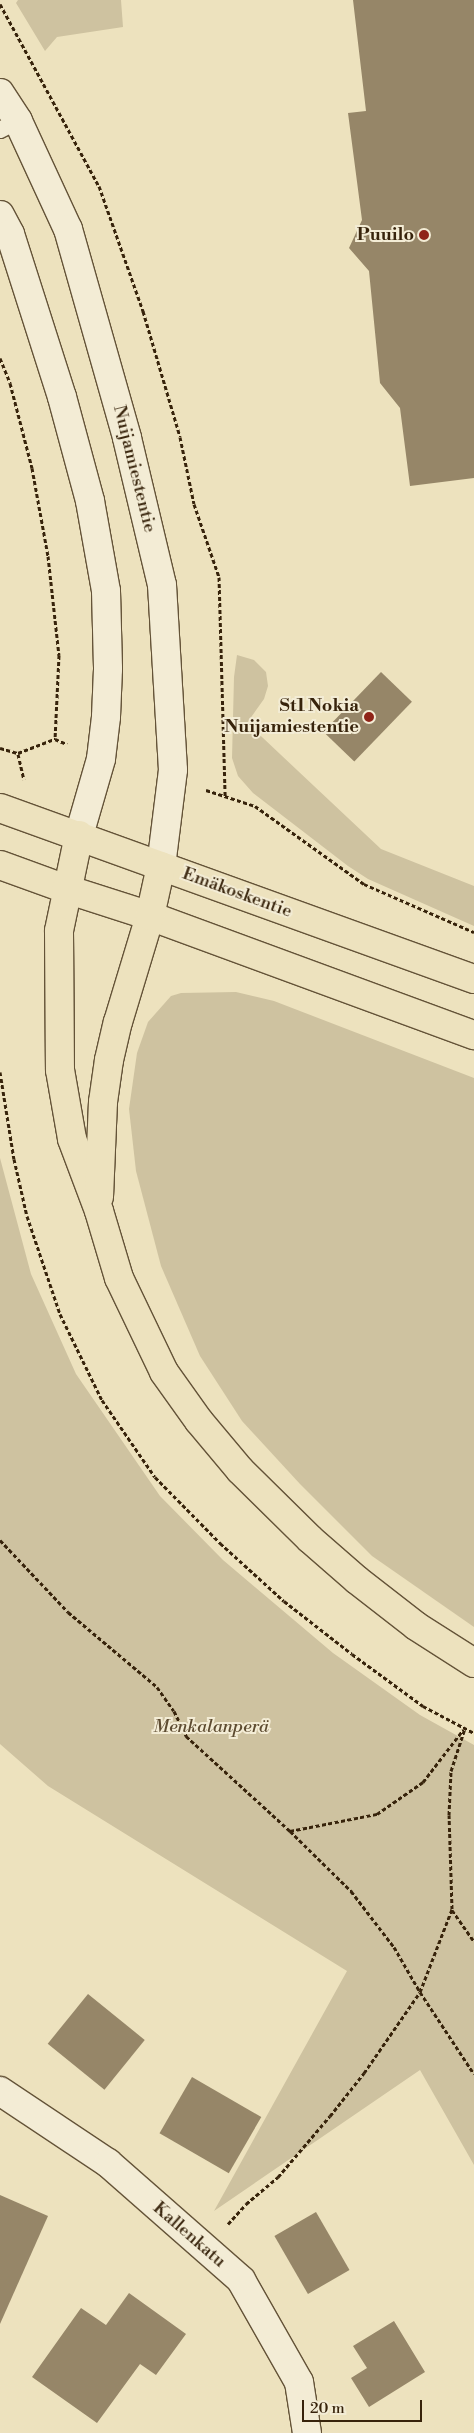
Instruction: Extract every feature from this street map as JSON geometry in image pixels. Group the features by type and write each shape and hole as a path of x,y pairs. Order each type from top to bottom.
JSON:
{"main road":[{"name":"Nuijamiestentie","path":"0,93 9,126 68,230 127,438 160,576 173,780 161,866"},
{"path":"0,216 10,234 62,397 90,501 106,591 108,668 106,717 101,758 79,835 66,889 59,931 60,1070 72,1139 124,1286 164,1372 199,1422 240,1470 310,1539 350,1574 416,1626 474,1663"},
{"name":"Emäkoskentie","path":"0,808 474,978"},
{"path":"0,865 150,916 474,1035"},
{"path":"99,1211 103,1102 110,1060 118,1022 150,916 161,866"},
{"name":"Kallenkatu","path":"0,2091 108,2163 240,2280 299,2382 308,2433"}],"path":[{"path":"0,358 10,383 32,468 48,556 59,656 55,739"},
{"path":"0,748 18,753 55,739 101,758"},
{"path":"173,780 255,806 364,884 474,932"},
{"path":"0,1540 68,1612 157,1686 174,1711 186,1736 290,1831 351,1891 394,1947 420,1992 474,2074"},
{"path":"206,2249 246,2204 278,2177 330,2116 364,2073 420,1992 452,1910 449,1815 451,1771 465,1728 423,1782 377,1814 290,1831"},
{"path":"452,1910 474,1941"}],"green space":[{"path":"18,0 121,0 123,27 57,37 45,51 16,3"},
{"path":"237,655 254,660 266,672 268,686 264,699 247,723 381,849 474,886 474,926 368,879 348,866 253,793 238,776 232,758 234,677"},
{"path":"236,992 274,1001 474,1078 474,1627 372,1556 300,1484 242,1421 200,1356 161,1266 136,1171 129,1109 137,1053 148,1022 171,996 181,993"},
{"name":"Menkalanperä","path":"0,1158 31,1274 76,1374 160,1496 223,1560 333,1653 420,1715 474,1745 474,2165 420,2070 214,2211 347,1971 48,1786 0,1744"}],"building":[{"name":"Puuilo","path":"353,0 474,0 474,478 410,486 400,408 380,383 369,271 349,248 362,220 348,113 366,111"},
{"path":"381,672 412,702 354,762 323,732"},
{"path":"88,1994 145,2040 104,2090 48,2044"},
{"path":"192,2077 261,2117 229,2173 160,2133"},
{"path":"0,2195 48,2216 0,2324"},
{"path":"316,2212 350,2270 308,2294 274,2236"},
{"path":"129,2293 186,2334 156,2375 140,2364 97,2423 32,2377 81,2308 106,2325"},
{"path":"394,2321 425,2372 369,2407 351,2378 367,2368 353,2346"}],"place":[{"name":"Puuilo","path":"424,235"},
{"name":"St1 Nokia Nuijamiestentie","path":"369,717"}]}
